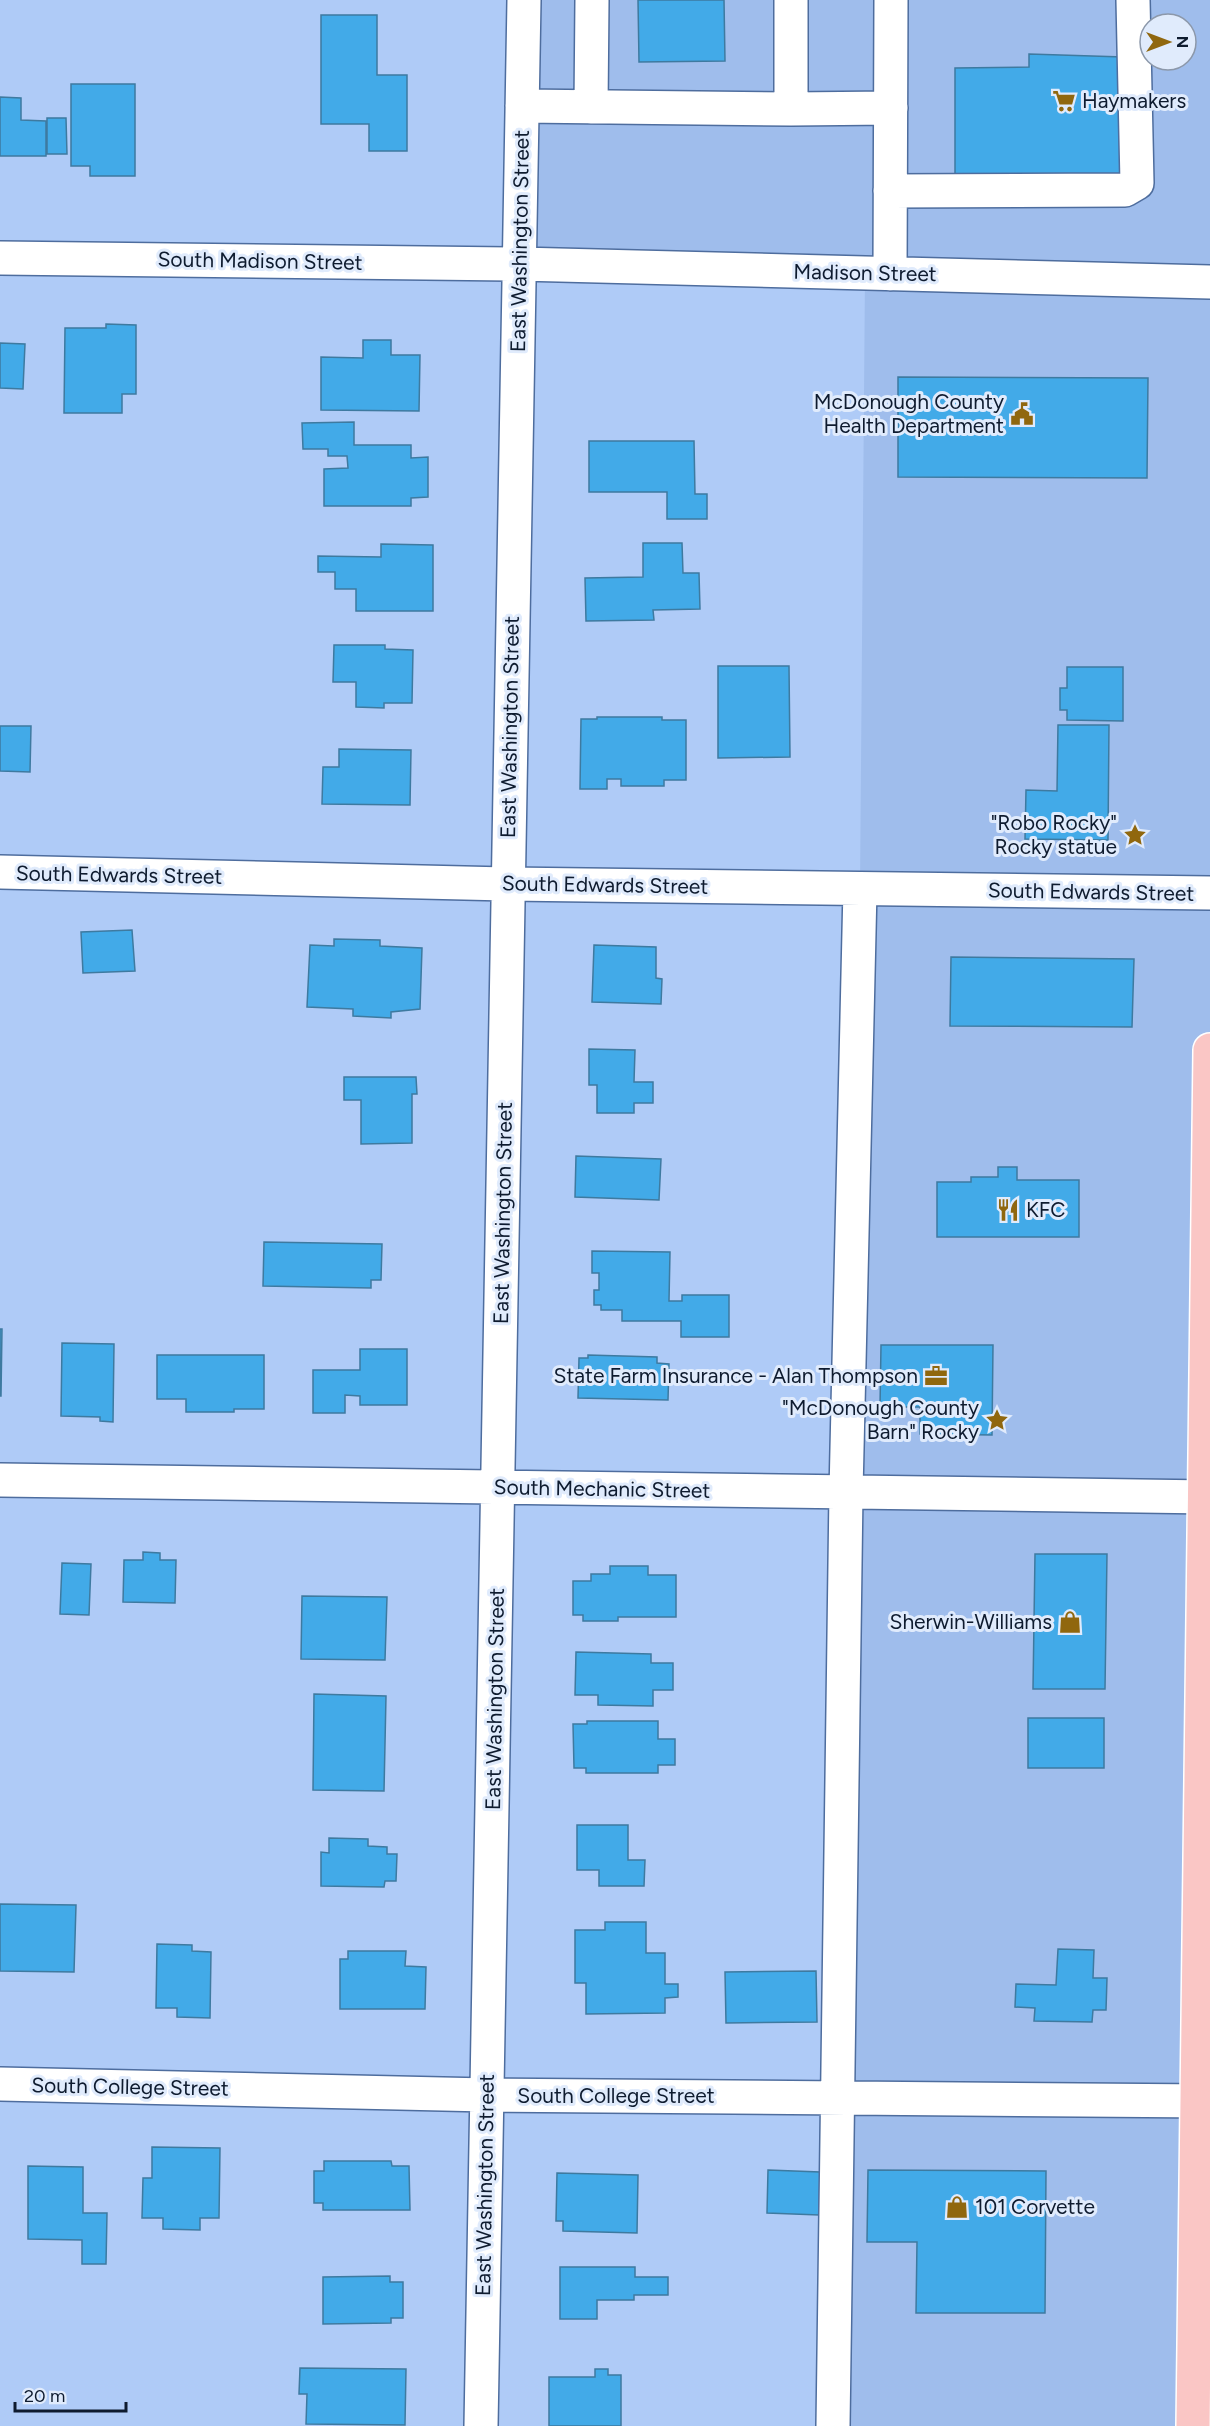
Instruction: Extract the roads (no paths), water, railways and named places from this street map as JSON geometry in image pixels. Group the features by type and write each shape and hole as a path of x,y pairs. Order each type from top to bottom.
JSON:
{"highway":[{"path":"1193,2426 1203,2101 1210,1050"}],"street":[{"name":"East Washington Street","path":"481,2426 500,1488 506,884 524,0"},
{"path":"591,106 592,0"},
{"path":"791,0 791,109"},
{"path":"890,274 891,0"},
{"path":"890,190 1125,190 1137,183 1133,0"},
{"path":"522,106 891,108"},
{"name":"South Madison Street","path":"0,258 520,264"},
{"name":"Madison Street","path":"520,264 1210,282"},
{"name":"South Edwards Street","path":"0,872 506,884 1210,893"},
{"path":"833,2426 846,1492 860,889"},
{"name":"South Mechanic Street","path":"0,1480 1207,1497"},
{"name":"South College Street","path":"0,2084 487,2095 1203,2101"}],"place":[{"name":"Haymakers","path":"1064,101"},
{"name":"McDonough County Health Department","path":"1022,414"},
{"name":"\"Robo Rocky\" Rocky statue","path":"1135,835"},
{"name":"KFC","path":"1008,1210"},
{"name":"State Farm Insurance - Alan Thompson","path":"936,1376"},
{"name":"\"McDonough County Barn\" Rocky","path":"997,1420"},
{"name":"Sherwin-Williams","path":"1070,1622"},
{"name":"101 Corvette","path":"957,2207"}]}
